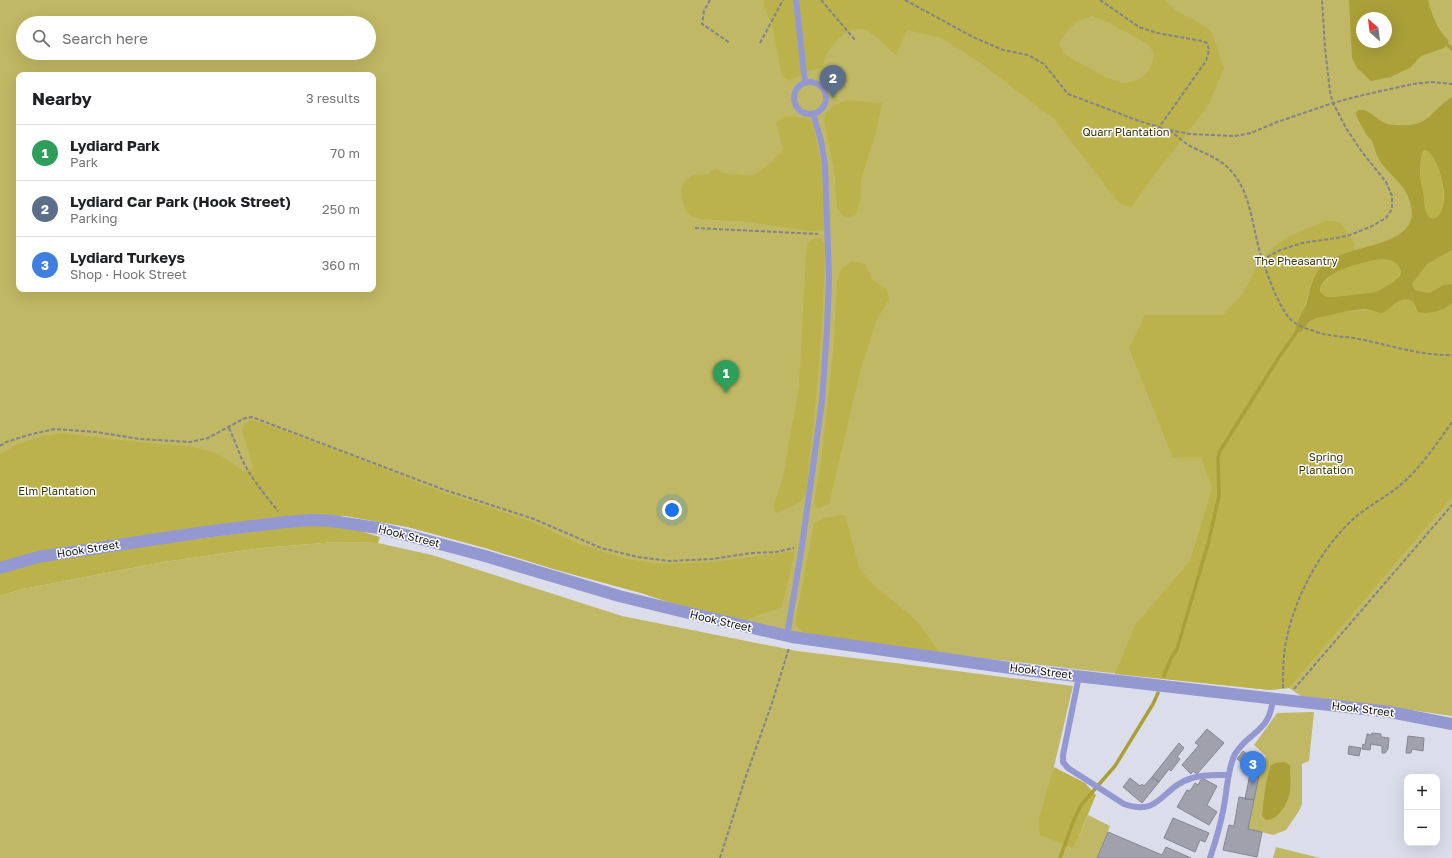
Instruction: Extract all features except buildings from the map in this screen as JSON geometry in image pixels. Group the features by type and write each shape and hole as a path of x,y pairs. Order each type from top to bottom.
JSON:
{"street":[{"name":"Hook Street","path":"0,568 38,557 190,534 286,522 332,521 378,528 485,556 619,596 790,637 1079,676 1390,712 1452,724"}],"lane":[{"path":"796,0 805,83"},
{"path":"812,82 820,86 825,94 825,100 820,110 813,113 803,112 794,102 797,89 805,83 812,82"},
{"path":"790,637 822,401 829,278 825,165 821,141 813,113"},
{"path":"1079,676 1063,755 1063,762 1068,768 1124,804 1144,808 1152,806 1170,789 1192,778 1207,775 1229,775"},
{"path":"1210,858 1223,812 1229,775 1235,754 1266,723 1282,699"}],"path":[{"path":"710,0 704,11 702,24 730,43"},
{"path":"760,43 783,0"},
{"path":"821,0 855,40"},
{"path":"906,0 973,37 1003,50 1028,55 1044,64 1068,94 1097,106 1169,130 1198,134 1235,136 1251,133 1277,122 1333,103 1413,84 1432,82 1452,84"},
{"path":"1100,0 1139,27 1157,33 1207,43 1209,50 1206,61 1160,127"},
{"path":"1262,260 1280,250 1302,243 1350,235 1372,226 1386,218 1392,210 1392,196 1386,182 1362,152 1346,128 1333,103 1330,92 1325,48 1322,0"},
{"path":"1169,130 1190,146 1212,156 1227,166 1245,192 1262,260 1279,300 1294,322 1315,332 1421,352 1452,355"},
{"path":"695,228 828,235"},
{"path":"0,446 6,442 32,434 55,430 96,432 140,439 190,442 208,438 245,418 252,417 442,489 534,519 601,548 638,558 670,561 712,559 752,553 776,552 802,546"},
{"path":"1282,699 1284,655 1293,614 1306,584 1323,555 1336,537 1357,516 1404,482 1419,467 1452,422"},
{"path":"229,428 249,472 262,492 286,522"},
{"path":"1282,699 1292,692 1452,505"},
{"path":"720,858 769,710 790,637"}],"green space":[{"name":"The Pheasantry","path":"0,0 1452,0 1452,716 1301,696 1289,688 1270,690 1093,671 879,646 804,635 714,617 641,593 408,527 346,516 317,516 0,564"},
{"name":"Quarr Plantation","path":"764,0 1165,0 1175,10 1211,30 1224,68 1208,106 1152,178 1131,208 1118,202 1054,119 982,64 942,38 907,30 896,55 871,33 861,29 855,29 837,40 826,56 822,68 811,70 790,81 782,76 772,24 764,7","holes":["1092,16 1110,23 1149,45 1154,54 1152,65 1147,73 1138,80 1125,83 1109,79 1074,60 1063,52 1059,43 1069,29 1079,20"]},
{"path":"847,100 882,103 876,132 861,180 860,200 856,215 845,218 837,209 835,179 824,119 825,115 830,109"},
{"path":"786,116 809,118 813,122 831,215 830,224 823,230 810,231 749,222 701,219 692,217 686,211 682,199 681,189 685,181 694,175 709,174 716,168 722,173 753,176 768,165 783,150 776,122"},
{"path":"1425,150 1431,155 1436,164 1440,176 1443,201 1441,211 1437,217 1430,218 1426,208 1420,180 1421,157 1423,151"},
{"name":"Spring Plantation","path":"1325,221 1340,222 1354,243 1354,249 1330,260 1318,271 1307,297 1301,332 1309,323 1324,316 1364,310 1377,312 1404,299 1412,302 1416,309 1426,313 1441,310 1452,303 1452,497 1289,688 1270,690 1115,674 1135,625 1190,561 1212,488 1201,457 1173,458 1129,348 1145,315 1223,315 1242,295 1259,262 1273,248 1287,237"},
{"path":"815,238 821,238 825,244 823,307 813,432 806,494 800,502 777,513 774,505 783,477 799,387 806,256 808,242"},
{"path":"1452,250 1452,284 1444,285 1429,293 1415,290 1412,283 1427,264"},
{"path":"1380,259 1394,261 1400,268 1401,272 1392,283 1376,292 1326,297 1320,292 1320,289 1326,282 1339,271 1355,265"},
{"path":"852,261 865,264 873,280 887,289 889,300 877,319 861,368 829,504 817,509 814,502 822,456 834,342 837,281 843,267"},
{"name":"Elm Plantation","path":"251,420 263,423 367,462 439,491 530,521 574,542 626,559 662,564 714,562 795,551 782,607 739,622 714,617 641,593 557,570 483,547 408,527 346,516 317,516 0,564 0,454 16,445 42,436 62,433 145,443 188,446 217,453 245,472 253,468 242,430 246,423"},
{"path":"845,515 859,567 870,582 917,621 940,653 804,635 795,623 814,524 824,518"},
{"path":"319,523 347,527 380,537 378,543 336,542 262,548 164,562 23,589 0,596 0,570 82,554"},
{"path":"336,542 378,543 432,555 622,616 797,651 1073,686 1053,771 1079,836 1088,815 1110,826 1097,858 0,858 0,596 23,589 164,562 262,548"},
{"path":"1314,712 1309,761 1302,764 1302,804 1299,811 1286,830 1273,835 1248,829 1261,765 1266,756 1254,745 1277,713"},
{"path":"1054,767 1085,783 1096,795 1079,836 1072,848 1040,835 1039,818"},
{"path":"1276,847 1320,858 1273,858"}],"shaded area":[{"path":"1349,0 1428,0 1431,11 1441,32 1449,41 1444,48 1421,56 1411,67 1391,77 1371,81 1357,68 1352,58"},
{"path":"1452,97 1452,250 1427,264 1412,284 1415,290 1429,293 1444,285 1452,284 1452,303 1436,312 1423,313 1418,312 1414,303 1406,299 1398,302 1383,313 1364,309 1346,311 1317,318 1310,321 1301,332 1296,332 1296,326 1306,305 1312,282 1320,268 1335,257 1397,236 1407,227 1412,215 1409,199 1406,193 1400,183 1380,161 1372,141 1366,134 1357,118 1356,112 1359,110 1366,111 1383,122 1389,124 1409,125 1417,124 1423,121","holes":["1425,150 1429,152 1436,162 1444,192 1442,210 1440,214 1434,218 1430,218 1426,211 1420,179 1421,157 1423,151","1383,259 1395,262 1399,266 1401,272 1400,276 1392,283 1376,292 1336,297 1326,297 1320,292 1322,285 1335,273 1345,268"]},
{"path":"1284,762 1290,765 1289,796 1279,814 1266,820 1262,816 1269,771 1271,765"}],"waterway":[{"path":"1444,42 1452,49"},
{"path":"1164,676 1171,658 1177,649 1208,544 1219,496 1218,457 1220,451 1279,357 1298,330"},
{"path":"1060,858 1081,805 1115,766 1153,704 1158,693"}],"place":[{"name":"Lydiard Car Park (Hook Street)","path":"833,98"},
{"name":"Lydiard Park","path":"726,393"},
{"name":"Lydiard Turkeys","path":"1253,784"}]}
